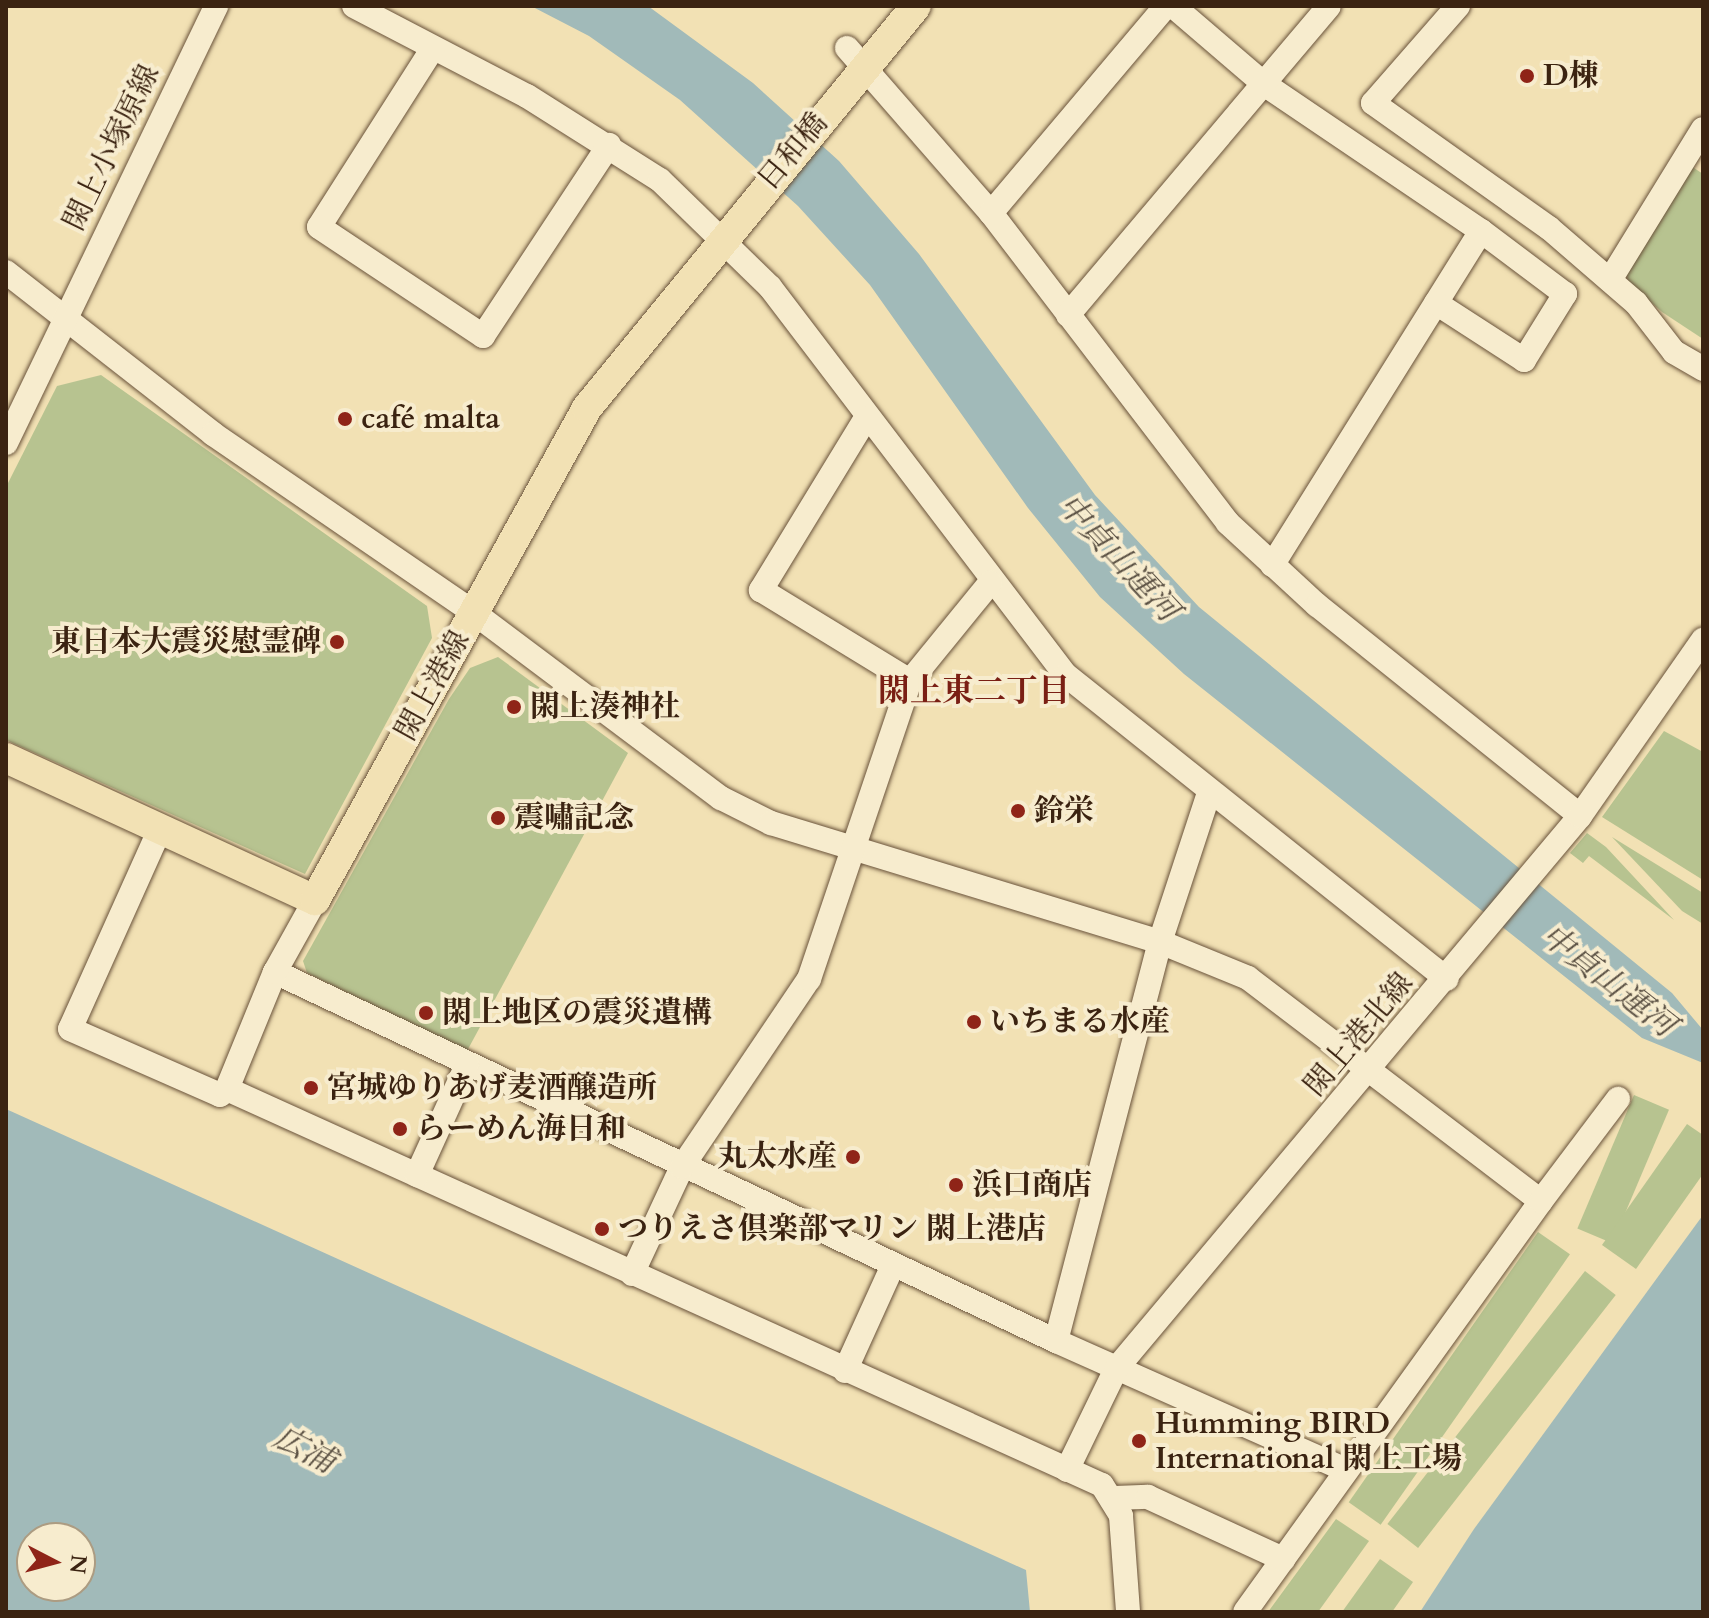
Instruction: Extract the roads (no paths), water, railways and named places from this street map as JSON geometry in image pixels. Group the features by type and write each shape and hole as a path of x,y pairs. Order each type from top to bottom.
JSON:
{"main road":[{"path":"856,57 916,6"},
{"name":"日和橋","path":"753,200 833,103 856,57"},
{"name":"閖上港線","path":"315,900 587,408 753,200"},
{"path":"6,758 315,900"}],"street":[{"name":"閖上小塚原線","path":"6,443 216,6"},
{"path":"354,6 609,145 660,180 770,287 990,583 1066,675 1209,793 1447,979"},
{"path":"991,213 1166,6"},
{"path":"1173,6 1264,84 1481,231 1565,294 1524,360 1436,303"},
{"path":"1068,315 1329,6"},
{"path":"1458,6 1373,103 1610,280 1674,352 1703,369"},
{"path":"433,48 319,227 483,336 609,145"},
{"path":"856,57 991,213 1190,478 1272,565 1580,816"},
{"path":"1610,280 1700,140"},
{"path":"1272,565 1481,231"},
{"path":"6,272 213,434 473,612 721,798 852,848 1160,942 1286,1000 1541,1201"},
{"path":"866,418 761,590 910,681"},
{"path":"632,1274 682,1167 809,979 910,681 990,583"},
{"name":"閖上港北線","path":"1067,1470 1116,1369 1373,1069 1580,816 1703,640"},
{"path":"1056,1341 1160,942 1209,793"},
{"path":"160,829 70,1029 220,1095 227,1089 275,972 315,900"},
{"path":"275,972 682,1167 1116,1369 1346,1470"},
{"path":"417,1175 467,1065"},
{"path":"227,1089 1067,1470 1115,1498 1148,1497 1283,1559"},
{"path":"1245,1612 1618,1099"},
{"path":"845,1371 893,1265"},
{"path":"1115,1498 1128,1612"}],"water":[{"name":"中貞山運河","path":"531,6 648,6 753,83 839,161 919,254 1095,495 1199,607 1672,993 1703,1030 1703,1063 1642,1038 1184,674 1100,597 1028,508 870,285 798,206 680,100 589,36"},
{"name":"広浦","path":"6,1109 1026,1570 1030,1612 6,1612"},
{"path":"1703,1215 1703,1612 1420,1612 1474,1529"}],"place":[{"name":"D棟","path":"1527,76"},
{"name":"café malta","path":"345,419"},
{"name":"東日本大震災慰霊碑","path":"337,642"},
{"name":"閖上湊神社","path":"514,707"},
{"name":"鈴栄","path":"1018,811"},
{"name":"震嘯記念","path":"498,818"},
{"name":"閖上地区の震災遺構","path":"426,1013"},
{"name":"いちまる水産","path":"974,1022"},
{"name":"宮城ゆりあげ麦酒醸造所","path":"311,1088"},
{"name":"らーめん海日和","path":"400,1129"},
{"name":"丸太水産","path":"853,1157"},
{"name":"浜口商店","path":"956,1185"},
{"name":"つりえさ倶楽部マリン 閖上港店","path":"602,1229"},
{"name":"Humming BIRD International 閖上工場","path":"1139,1441"}],"district":[{"name":"閖上東二丁目","path":"974,691"}]}
